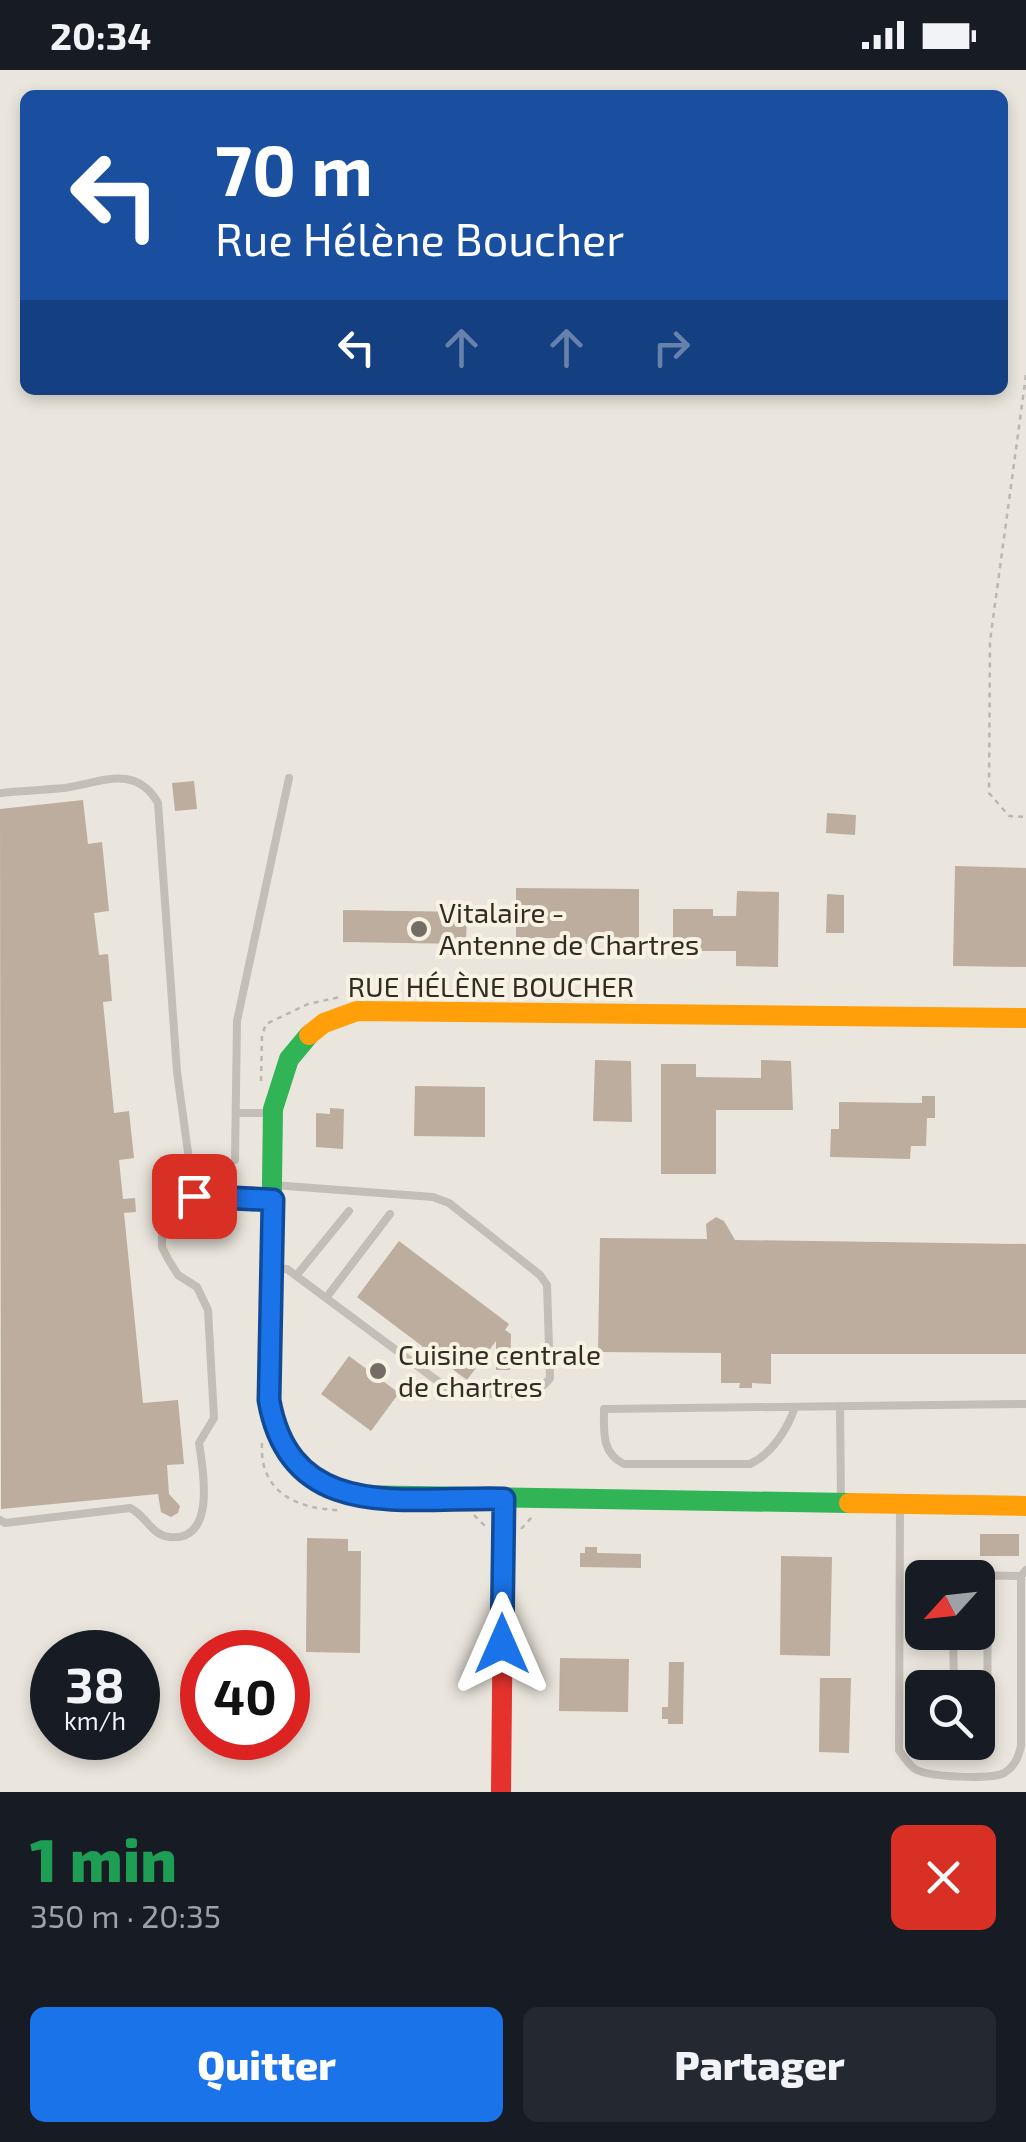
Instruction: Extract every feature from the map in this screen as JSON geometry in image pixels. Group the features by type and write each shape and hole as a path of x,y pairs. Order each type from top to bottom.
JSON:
{"street":[{"name":"RUE HÉLÈNE BOUCHER","path":"1026,1018 357,1010 336,1014 299,1044 278,1080 273,1113 269,1400 274,1425 296,1464 324,1486 349,1495 1026,1506"},
{"path":"501,1792 504,1499"}],"lane":[{"path":"236,1160 238,1021 290,778"},
{"path":"0,794 68,787 94,779 130,780 143,785 158,804 177,1072 194,1196"},
{"path":"236,1112 273,1113"},
{"path":"0,1520 5,1523 130,1508 152,1529 168,1537 181,1535 198,1522 203,1512 204,1478 198,1443 214,1418 208,1310 197,1286 178,1275 162,1247 167,1214 180,1200 194,1196 273,1192 433,1197 450,1203 540,1275 547,1285 550,1378 532,1393 458,1392 447,1388 286,1269 272,1268"},
{"path":"296,1276 349,1211"},
{"path":"326,1298 390,1214"},
{"path":"795,1407 788,1426 759,1460 750,1464 624,1464 610,1453 604,1439 604,1409 1026,1404"},
{"path":"840,1406 841,1504"},
{"path":"900,1504 899,1750 913,1768 929,1774 994,1777 1004,1773 1022,1754 1023,1573 995,1575"}],"path":[{"path":"1026,375 990,641 989,774 989,794 1008,816 1026,818"}],"building":[{"path":"194,781 197,809 175,811 172,783"},
{"path":"83,800 88,844 102,842 109,911 94,913 99,955 108,954 112,1001 103,1002 114,1113 129,1111 134,1158 119,1160 123,1199 135,1198 136,1212 124,1213 143,1403 178,1400 184,1464 167,1465 169,1494 180,1506 171,1517 161,1512 158,1494 1,1509 0,809"},
{"path":"827,813 856,815 855,835 826,833"},
{"path":"955,866 1026,868 1026,967 953,966"},
{"path":"516,888 639,889 639,940 572,944 572,938 516,938"},
{"path":"737,891 779,892 778,967 736,966 736,951 683,951 682,938 673,938 673,909 713,909 713,916 736,916"},
{"path":"827,894 844,895 844,933 826,933"},
{"path":"343,910 467,912 466,944 343,942"},
{"path":"595,1060 631,1061 632,1122 593,1121"},
{"path":"761,1060 791,1061 793,1110 716,1110 716,1174 661,1174 661,1064 696,1064 696,1077 761,1078"},
{"path":"415,1086 485,1087 485,1137 414,1136"},
{"path":"922,1096 935,1096 935,1118 927,1118 926,1146 911,1146 910,1159 830,1157 831,1129 839,1129 839,1102 922,1103"},
{"path":"330,1108 344,1109 343,1149 316,1147 316,1113 330,1114"},
{"path":"716,1217 724,1221 735,1240 1026,1244 1026,1354 771,1354 771,1384 752,1383 752,1388 739,1388 740,1383 721,1383 721,1353 598,1352 600,1238 707,1239 706,1224"},
{"path":"399,1241 509,1324 505,1330 511,1334 510,1370 496,1370 496,1341 467,1380 357,1297"},
{"path":"349,1356 399,1393 371,1431 321,1394"},
{"path":"980,1534 1019,1534 1019,1556 980,1556"},
{"path":"307,1538 348,1539 348,1551 361,1551 360,1653 310,1652 310,1630 306,1630"},
{"path":"585,1547 597,1547 597,1553 641,1554 641,1568 580,1567 580,1553 585,1553"},
{"path":"781,1556 832,1557 830,1656 780,1655"},
{"path":"560,1658 629,1659 628,1712 559,1711"},
{"path":"669,1662 684,1662 683,1724 668,1724 668,1719 662,1719 662,1707 668,1707"},
{"path":"820,1678 851,1678 849,1753 819,1752"}],"traffic: fast":[{"path":"309,1035 289,1059 273,1109 269,1400 278,1434 294,1460 317,1480 349,1495 849,1503"}],"traffic: slow":[{"path":"309,1035 324,1023 357,1011 1026,1018"},
{"path":"849,1503 1026,1506"}],"traffic: jam":[{"path":"501,1792 504,1499"}],"place":[{"name":"Vitalaire - Antenne de Chartres","path":"419,929"},
{"name":"Cuisine centrale de chartres","path":"378,1371"}],"route":[{"path":"194,1196 273,1200 269,1400 283,1445 308,1476 349,1495 504,1499 502,1644"}]}
